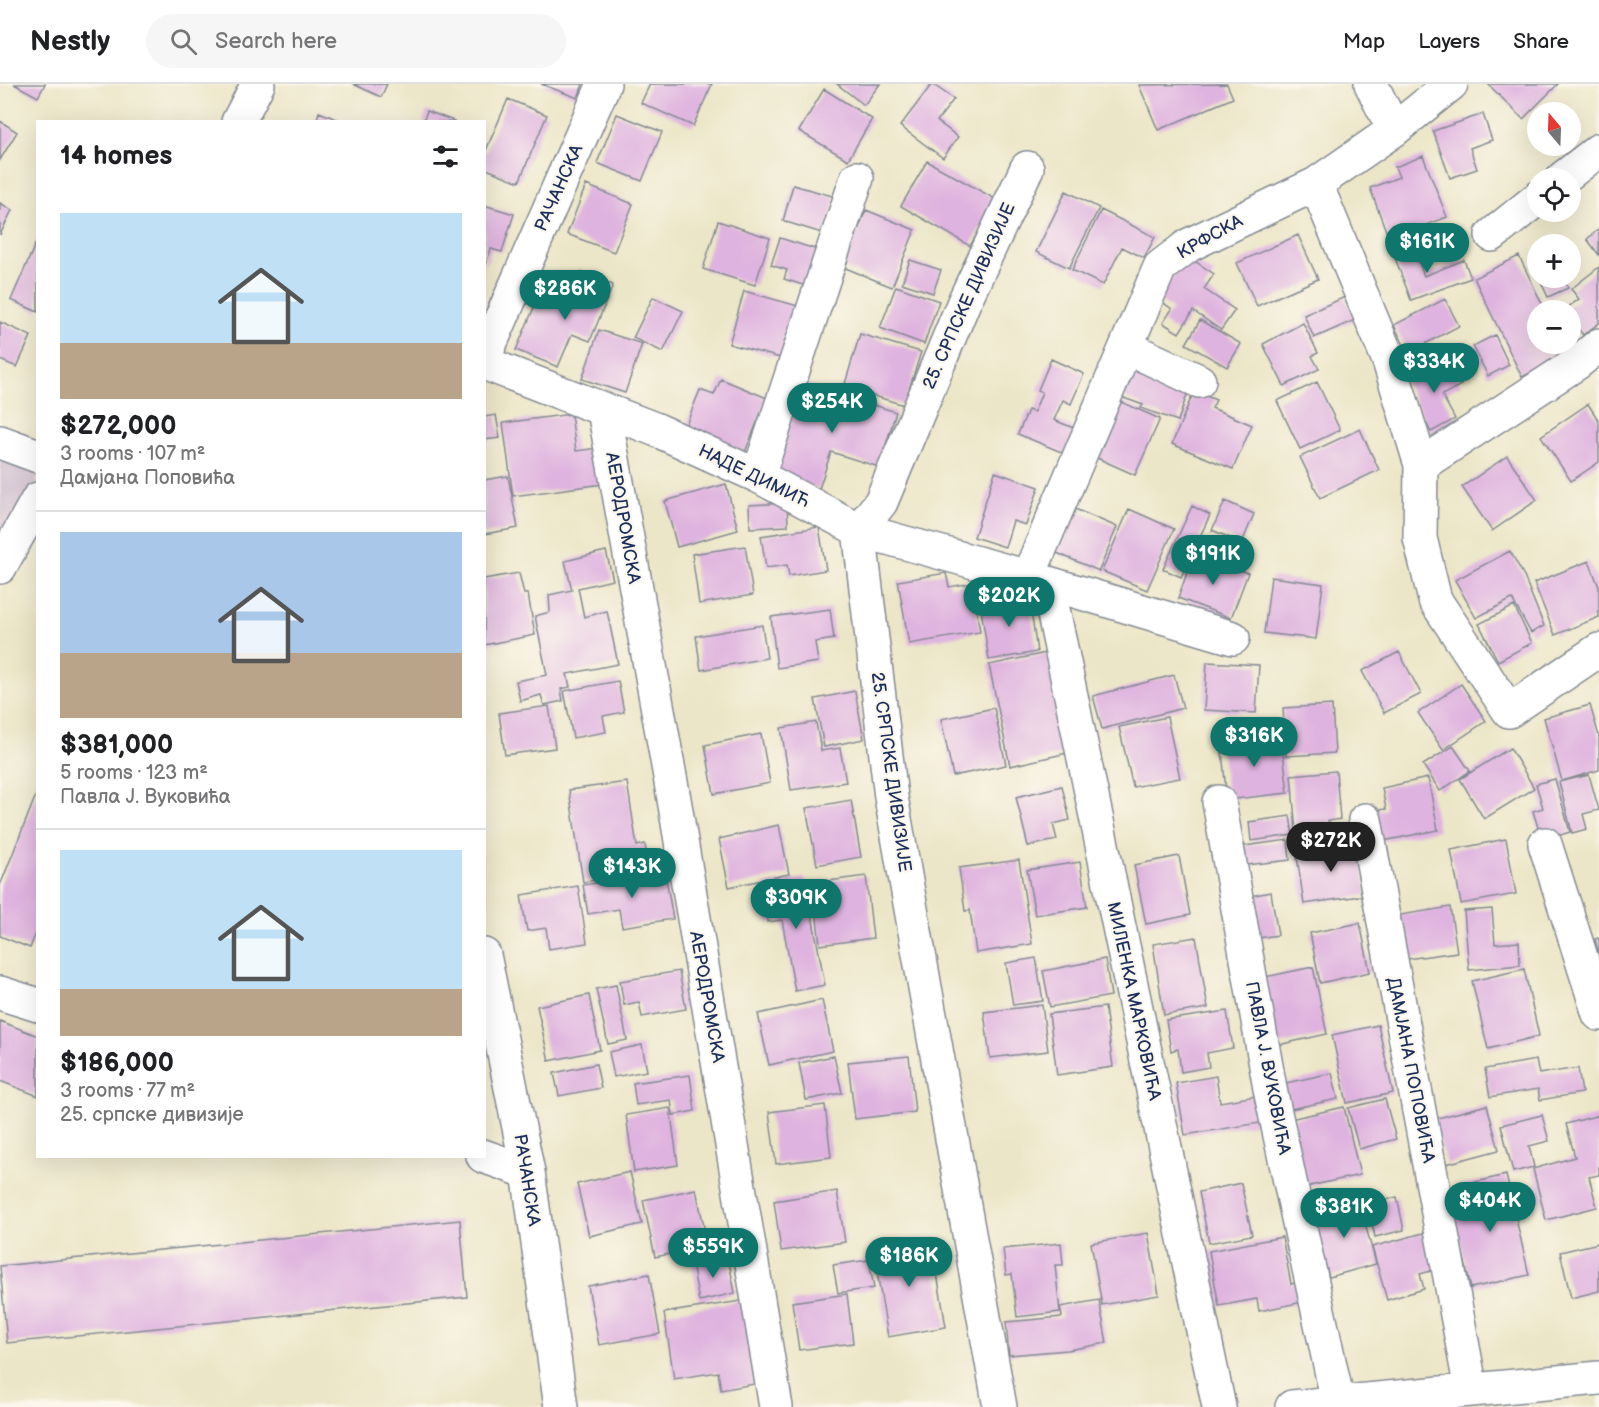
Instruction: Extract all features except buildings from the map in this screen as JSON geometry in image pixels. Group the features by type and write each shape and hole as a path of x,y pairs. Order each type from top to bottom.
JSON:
{"street":[{"path":"239,120 258,84"},
{"name":"РАЧАНСКА","path":"486,353 604,84"},
{"path":"1371,84 1394,130"},
{"name":"КРФСКА","path":"1039,586 1126,347 1160,267 1190,245 1316,184 1394,130 1451,84"},
{"path":"1576,168 1599,150"},
{"name":"25. СРПСКЕ ДИВИЗИЈЕ","path":"1000,1407 891,797 860,530 881,502 964,302 1027,168"},
{"path":"758,476 857,178"},
{"path":"1316,184 1389,361 1421,465 1420,538 1435,600 1509,711 1599,650"},
{"path":"1492,235 1527,207"},
{"path":"1421,465 1577,363 1599,345"},
{"path":"1126,347 1199,381"},
{"name":"НАДЕ ДИМИЋ","path":"486,364 657,430 758,476 860,530 1039,586 1233,638"},
{"name":"АЕРОДРОМСКА","path":"604,410 674,799 776,1407"},
{"path":"0,442 36,455"},
{"path":"0,567 36,503"},
{"name":"МИЛЕНКА МАРКОВИЋА","path":"1039,586 1219,1407"},
{"name":"ПАВЛА Ј. ВУКОВИЋА","path":"1219,802 1271,1094 1338,1402"},
{"name":"ДАМЈАНА ПОПОВИЋА","path":"1365,820 1471,1390"},
{"path":"1545,844 1599,1014"},
{"name":"РАЧАНСКА","path":"487,987 528,1172 561,1407"},
{"path":"0,993 36,1004"},
{"path":"486,1157 528,1172"},
{"path":"1292,1407 1599,1378"}],"shaded area":[{"path":"0,442 36,455 36,501 0,567"}]}
